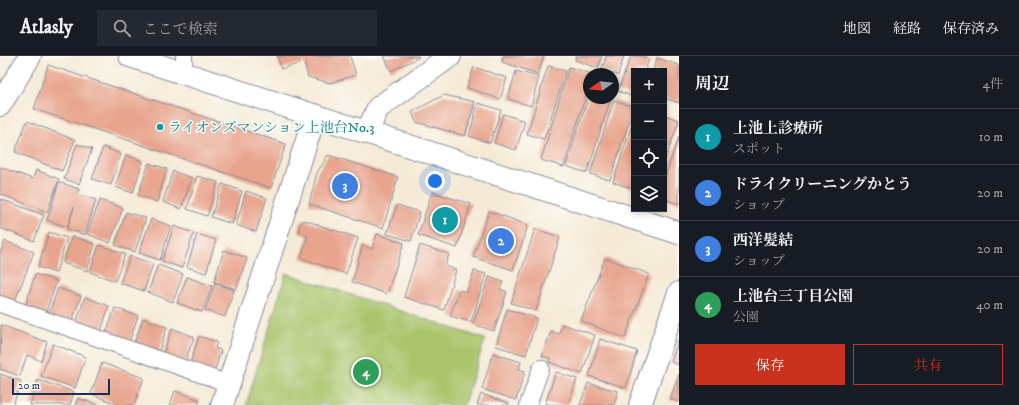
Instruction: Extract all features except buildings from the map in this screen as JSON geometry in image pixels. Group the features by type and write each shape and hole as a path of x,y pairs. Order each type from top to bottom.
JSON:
{"street":[{"path":"0,105 30,56"},
{"path":"130,56 184,65 315,116 679,233"},
{"path":"367,132 378,108 450,56"},
{"path":"222,405 315,116"},
{"path":"640,405 679,293"}],"lane":[{"path":"0,304 229,384"},
{"path":"528,405 541,368"}],"green space":[{"path":"286,273 485,339 464,405 246,405"}],"place":[{"name":"ライオンズマンション上池台No.3","path":"160,127"},
{"name":"西洋髪結","path":"345,186"},
{"name":"上池上診療所","path":"445,220"},
{"name":"ドライクリーニングかとう","path":"501,241"},
{"name":"上池台三丁目公園","path":"366,372"}]}
